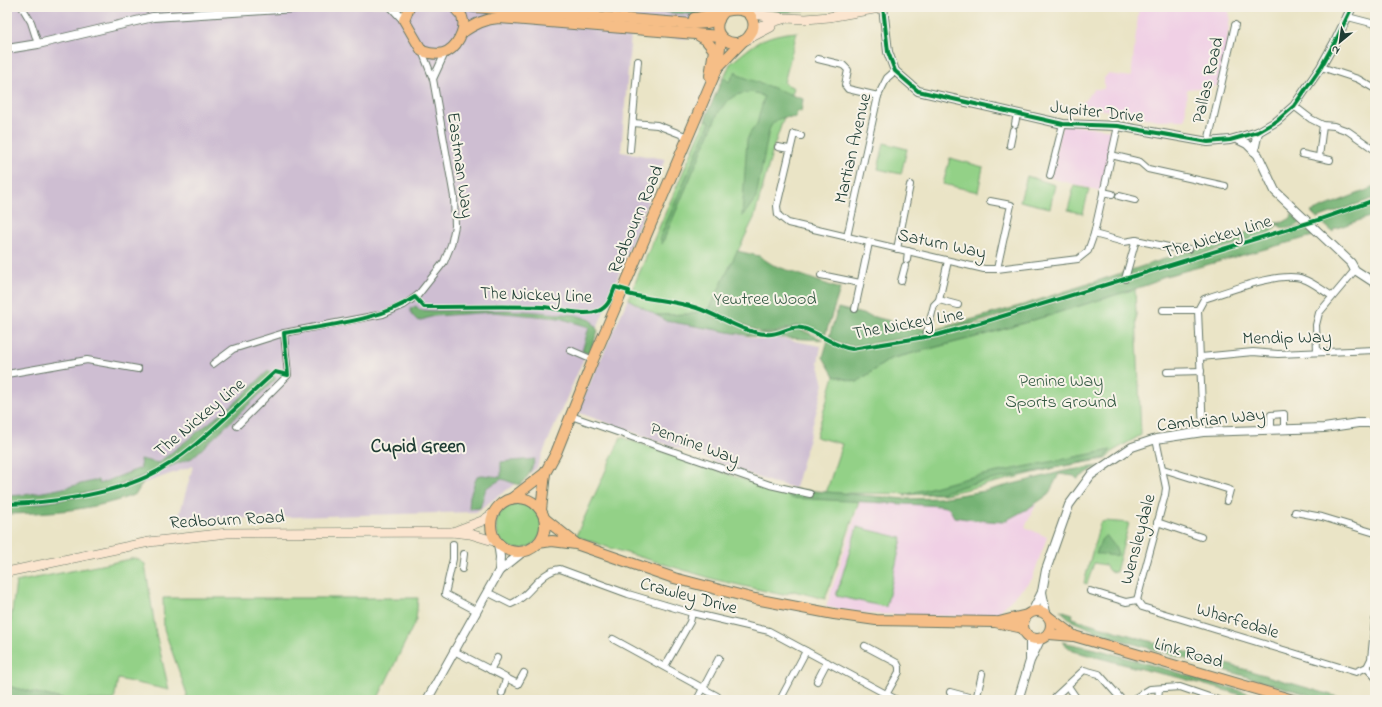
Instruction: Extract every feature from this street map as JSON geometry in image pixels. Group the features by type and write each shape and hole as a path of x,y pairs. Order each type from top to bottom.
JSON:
{"main road":[{"path":"409,7 404,20 422,51 438,54 446,53 455,44 463,32 477,23 490,18 684,32 721,37 732,42 744,40 786,18"},
{"path":"454,7 462,17 463,32"},
{"path":"473,7 701,24 719,20"},
{"path":"753,28 786,18 810,13 864,10 884,7"},
{"path":"640,19 697,18 728,9 739,8 751,10 761,16 786,18"},
{"path":"721,37 717,30 719,20 728,9"},
{"path":"744,40 751,34 753,28 754,22 751,10"},
{"path":"684,32 697,35 710,43 714,50 714,57 701,106"},
{"name":"Redbourn Road","path":"543,514 545,473 571,416 593,360 718,67 721,37"},
{"name":"Redbourn Road","path":"718,67 744,40"},
{"name":"Redbourn Road","path":"511,499 545,473"},
{"path":"576,544 528,500 511,499 494,512 491,524 498,542 510,551 524,551 538,543 552,541 576,544 674,578 797,607 876,620 995,622 1023,628"},
{"name":"Redbourn Road","path":"452,532 482,521 494,512"},
{"path":"538,543 544,534 543,514"},
{"name":"Redbourn Road","path":"7,572 149,542 227,533 452,532 470,534 498,542"},
{"path":"995,622 1039,611 1048,616 1052,625 1044,637 1030,638 1023,628 1023,623 1029,614"},
{"name":"Link Road","path":"1048,616 1074,636"},
{"name":"Link Road","path":"1044,637 1074,636 1294,700"}],"street":[{"path":"22,7 30,22 38,44"},
{"path":"7,49 38,44 152,17 312,7"},
{"path":"392,7 404,20"},
{"name":"Jupiter Drive","path":"884,7 888,52 895,71 918,91 1063,124 1118,126 1208,142 1237,139 1258,132 1277,121 1294,106 1320,67 1352,7"},
{"path":"1348,17 1375,24"},
{"name":"Pallas Road","path":"1208,142 1235,25"},
{"name":"Eastman Way","path":"213,364 233,350 284,333 383,314 404,305 418,295 444,262 451,245 455,226 454,197 433,80 422,51"},
{"path":"433,80 446,53"},
{"path":"818,59 843,65 848,70 845,85 848,89 878,96"},
{"path":"630,150 638,61"},
{"path":"1320,67 1358,79 1375,90"},
{"name":"Martian Avenue","path":"847,237 878,96 887,78 895,71"},
{"path":"1294,106 1311,119 1323,125 1334,126 1348,131 1375,150"},
{"path":"1010,145 1017,114"},
{"path":"633,123 662,126 688,137"},
{"path":"1050,176 1063,124"},
{"path":"1319,157 1323,125"},
{"name":"Saturn Way","path":"801,136 794,134 789,149 777,206 778,216 788,222 869,243 984,269 997,269 1078,259 1088,251 1094,234 1118,126"},
{"path":"1254,151 1258,132"},
{"path":"1237,139 1254,151 1275,191 1351,263 1355,270 1375,283"},
{"path":"778,147 789,149"},
{"path":"1302,154 1330,160"},
{"path":"1111,155 1140,162 1148,169 1225,186"},
{"path":"897,249 910,185"},
{"path":"1103,192 1135,200"},
{"path":"990,201 1011,205 997,269"},
{"path":"1094,234 1124,242 1136,240 1173,248 1189,249"},
{"path":"1126,279 1136,240"},
{"path":"855,309 869,243"},
{"path":"901,282 908,251"},
{"path":"926,336 934,305 939,300 948,261"},
{"path":"1317,352 1316,325 1319,313 1355,270"},
{"path":"821,275 860,283"},
{"path":"1203,432 1198,310 1204,299 1251,284 1279,278 1302,278 1332,296"},
{"path":"939,300 958,305"},
{"path":"1163,310 1198,310"},
{"path":"237,426 288,376 284,333"},
{"path":"570,350 593,360"},
{"name":"Mendip Way","path":"1201,358 1253,352 1278,354 1375,350"},
{"path":"7,374 88,360 138,369"},
{"path":"1167,372 1201,371"},
{"path":"1271,429 1271,415 1284,414 1284,428"},
{"name":"Pennine Way","path":"571,416 770,485 810,494"},
{"name":"Cambrian Way","path":"1029,614 1042,592 1046,570 1069,505 1091,475 1118,455 1132,447 1156,439 1203,432 1284,428 1324,428 1358,423 1375,423"},
{"name":"Wensleydale","path":"1137,600 1165,495 1163,469 1156,439"},
{"path":"1163,469 1230,490 1227,501"},
{"path":"1294,512 1322,516 1375,533"},
{"path":"1157,522 1201,537"},
{"path":"498,542 500,557 499,571"},
{"path":"453,544 453,559 445,594 475,610"},
{"path":"427,700 475,610 499,571 524,551"},
{"path":"462,569 464,554"},
{"path":"453,559 463,562"},
{"name":"Crawley Drive","path":"487,592 511,604 519,601 552,570 560,569 628,594 692,613 769,631 827,662 885,697 897,700"},
{"path":"1090,591 1126,602 1137,600"},
{"name":"Cambrian Way","path":"1042,592 1048,616"},
{"name":"Wharfedale","path":"1137,600 1142,607 1318,661 1356,672 1367,667"},
{"path":"665,666 690,622 692,613"},
{"path":"1375,620 1371,659 1367,667 1375,677"},
{"path":"1018,700 1030,661 1044,637"},
{"path":"1030,638 1030,661"},
{"path":"614,639 717,696"},
{"path":"865,646 897,663 899,667 899,672 885,697"},
{"path":"454,651 518,684 524,674"},
{"path":"780,700 806,651"},
{"path":"490,670 497,658"},
{"path":"698,698 719,658"},
{"path":"817,682 827,662"},
{"path":"1056,696 1084,670 1099,674 1122,700"},
{"path":"950,692 976,700 982,674"},
{"path":"502,693 506,679"},
{"path":"1068,686 1077,699"},
{"path":"1132,700 1150,689 1180,687 1218,700"},
{"path":"1158,700 1159,689"}],"shaded area":[{"path":"7,7 723,7 688,39 631,34 621,152 665,159 600,321 536,469 476,512 178,520 193,466 133,487 17,513 7,491"},
{"path":"1139,7 1228,7 1230,16 1225,59 1217,86 1187,89 1185,120 1158,120 1082,106 1084,101 1094,89 1104,89 1104,78 1108,74 1131,77"},
{"path":"1062,124 1113,130 1101,191 1050,178"},
{"path":"628,299 643,302 725,331 761,340 773,337 821,346 818,362 824,384 795,488 771,482 577,412"},
{"path":"860,502 941,506 949,508 954,517 1000,522 1037,503 1025,527 1047,537 1032,579 994,617 873,614 826,607"}],"green space":[{"path":"579,7 715,7 704,15"},
{"path":"760,7 801,7 805,11 768,13"},
{"path":"797,32 784,83 794,88 774,146 754,218 710,308 691,314 656,315 628,299 730,64 760,41 775,35"},
{"path":"736,71 738,75 803,99 801,112 797,111 796,118 787,117 776,120 771,126 756,198 742,217 747,140 757,124 764,97 751,92 736,95 727,101 718,113 662,244 660,237 710,122 705,119 723,77 729,82"},
{"path":"884,143 907,149 901,174 878,169"},
{"path":"950,158 983,167 978,192 943,184"},
{"path":"1027,176 1055,185 1050,208 1020,201"},
{"path":"1074,186 1089,189 1083,214 1068,210"},
{"path":"1375,187 1375,198 1317,218 1311,212"},
{"path":"1375,202 1375,215 1334,229 1333,232 1321,222"},
{"path":"1292,214 1301,223 1287,228 1278,225 1291,218"},
{"path":"1282,221 1266,235 976,323 937,333 854,346 843,345 829,337 838,308 931,331 1023,305"},
{"path":"1303,226 1313,236 1162,277 1155,282 1135,289 991,333 890,359 857,382 834,376 823,357 828,340 843,348 850,349 937,336 977,326"},
{"name":"Yewtree Wood","path":"737,251 759,256 773,265 840,289 825,336 796,326 774,333 762,333 722,315 747,329 761,334 768,335 781,333 797,328 824,340 751,336 667,321 656,315 691,314 710,308"},
{"name":"Penine Way Sports Ground","path":"1135,289 1141,435 1113,451 1106,459 1059,467 946,494 826,493 842,444 816,437 834,376 857,382 890,359 991,333"},
{"path":"416,306 420,310 433,311 508,310 576,315 591,320 598,331 589,354 582,351 589,327 559,318 493,312 434,316 418,321 412,315 410,309"},
{"path":"269,370 276,379 192,458 108,489 35,502 7,503 7,496 42,492 98,480 99,484 141,468 140,459 158,463 237,401"},
{"path":"621,437 768,488 814,499 859,501 825,599 794,591 783,595 717,580 610,548 576,536"},
{"path":"1111,450 1105,458 971,484 941,493 904,495 967,478"},
{"path":"535,459 529,474 519,485 502,479 486,488 480,508 469,509 470,496 477,476 482,475 501,477 501,462"},
{"path":"1098,466 1077,479 1074,476 1059,474 1048,495 1029,508 1003,522 954,517 949,508 941,506 791,498 784,492 791,494 793,489 906,499 939,498 985,491 1065,471"},
{"path":"146,477 136,494 105,504 73,510 7,514 7,505 36,504 100,493"},
{"path":"519,503 532,507 538,513 542,526 538,539 532,545 519,549 506,545 500,539 496,526 500,513 506,507"},
{"path":"1105,521 1129,523 1116,572 1109,571 1105,565 1094,563 1087,584 1084,583 1100,523"},
{"path":"857,527 902,538 886,607 836,596"},
{"path":"1106,535 1116,548 1118,555 1112,556 1096,554 1101,540"},
{"path":"136,558 145,564 156,634 169,690 118,679 114,700 66,700 7,686 7,650 16,582"},
{"path":"163,598 418,598 416,620 377,700 186,700 187,694 164,629"},
{"path":"1060,610 1073,614 1072,618 1348,700 1326,700 1104,635 1072,621"},
{"path":"1062,642 1100,650 1272,700 1249,700 1238,694 1177,677 1073,651"},
{"path":"7,686 66,700 7,700"}],"cycle path":[{"path":"883,7 888,52 895,71 918,91 1063,124 1118,126 1208,142 1230,140 1258,132 1277,121 1294,106 1321,67 1352,7"},
{"name":"The Nickey Line","path":"7,504 41,502 78,497 114,489 146,477 163,468 197,443 275,372 288,375 284,333 369,317 386,312 415,297 424,307 543,307 571,312 592,313 605,307 615,287 629,291 628,294 697,308 757,333 771,334 797,327 808,330 845,348 852,349 937,335 980,323 1318,220 1375,200"}],"district":[{"name":"Cupid Green","path":"418,445"}]}
